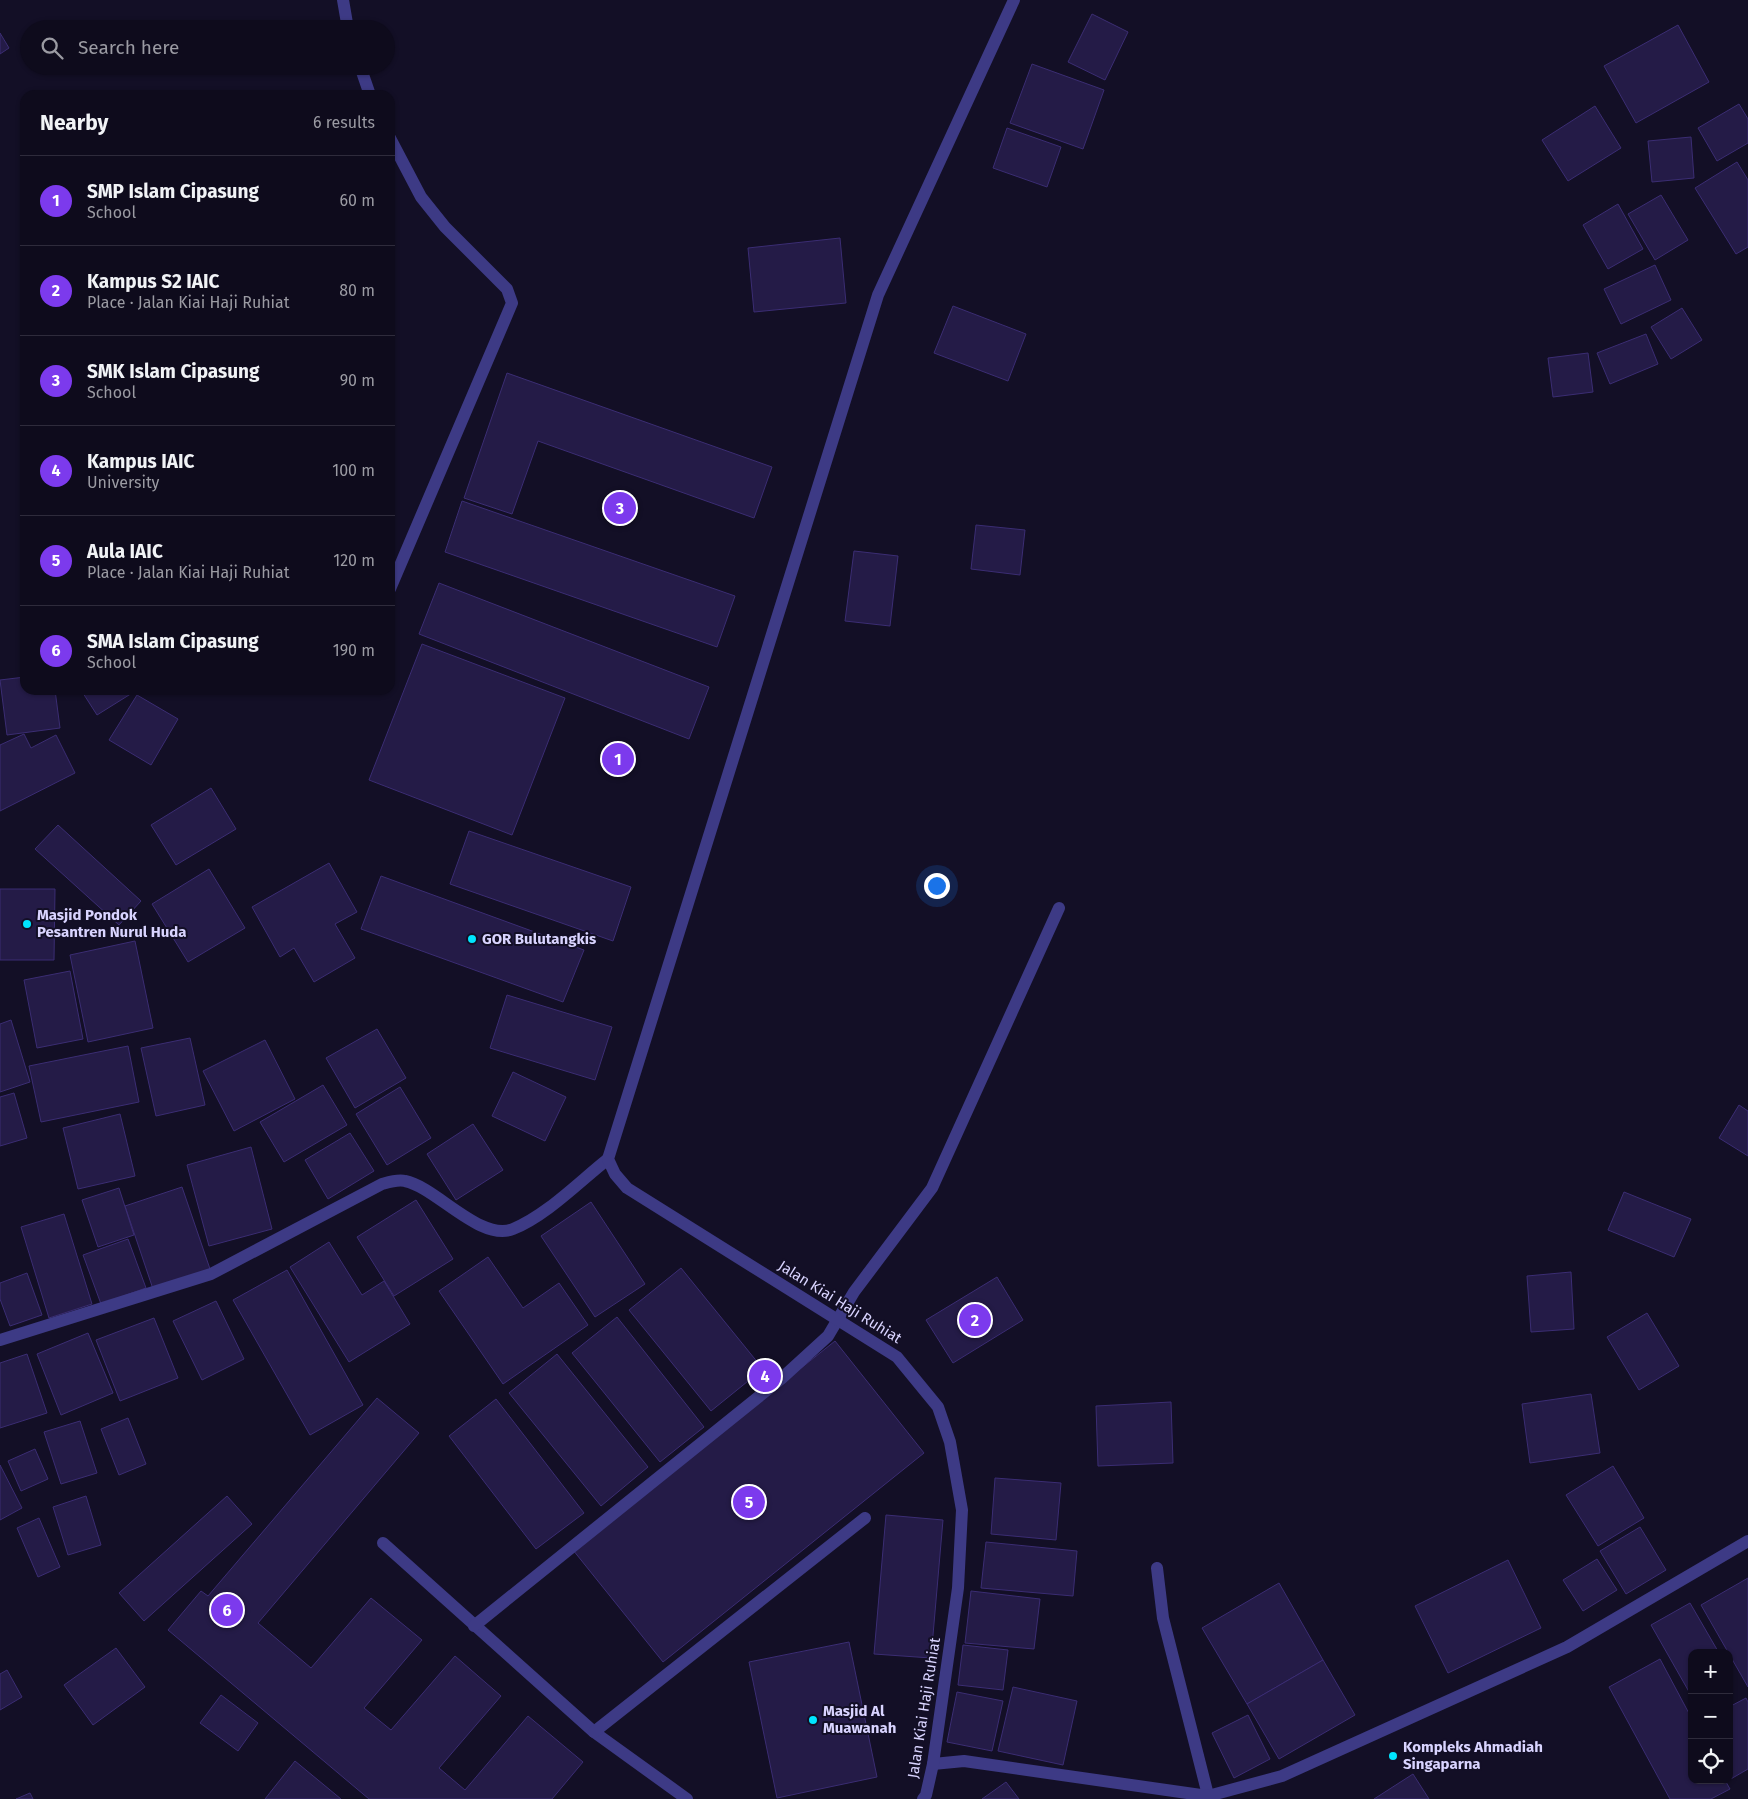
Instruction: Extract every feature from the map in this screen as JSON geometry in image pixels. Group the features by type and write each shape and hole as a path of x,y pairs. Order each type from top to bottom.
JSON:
{"street":[{"path":"342,0 346,20"},
{"path":"0,1340 210,1274 382,1184 404,1180 421,1187 455,1211 495,1231 511,1230 534,1218 608,1159 878,295 1014,0"},
{"path":"363,75 368,90"},
{"path":"395,148 420,197 445,227 507,289 512,303 395,577"},
{"path":"474,1626 782,1378 828,1336 839,1321 854,1292 932,1188 1059,908"},
{"name":"Jalan Kiai Haji Ruhiat","path":"608,1159 615,1174 627,1188 897,1357 938,1407 950,1442 962,1510 958,1588 933,1764 926,1795 922,1799"},
{"path":"594,1732 865,1518"},
{"path":"933,1764 964,1761 1208,1798 1282,1776 1568,1647 1748,1541"},
{"path":"382,1543 594,1732 687,1799"},
{"path":"1157,1568 1163,1618 1208,1798"}],"building":[{"path":"1092,14 1128,32 1105,80 1068,62"},
{"path":"1678,25 1709,82 1636,123 1604,66"},
{"path":"0,33 9,48 0,54"},
{"path":"1032,64 1104,90 1083,149 1010,123"},
{"path":"1739,104 1748,119 1748,143 1717,161 1698,128"},
{"path":"1595,106 1621,148 1568,181 1542,140"},
{"path":"1007,128 1061,147 1047,187 993,168"},
{"path":"1691,137 1694,178 1652,182 1648,141"},
{"path":"1737,162 1748,180 1748,247 1736,254 1695,188"},
{"path":"1661,195 1688,240 1655,260 1628,214"},
{"path":"1618,204 1643,249 1608,269 1583,225"},
{"path":"840,238 846,303 754,312 748,248"},
{"path":"1655,265 1671,300 1621,324 1604,289"},
{"path":"953,306 1026,334 1008,381 934,353"},
{"path":"1682,308 1702,340 1671,359 1651,327"},
{"path":"1646,334 1658,364 1610,384 1597,353"},
{"path":"1588,353 1593,392 1553,397 1548,358"},
{"path":"507,373 772,467 754,518 538,441 512,514 464,498"},
{"path":"462,501 735,596 717,647 445,552"},
{"path":"976,525 1025,530 1020,575 971,569"},
{"path":"854,551 898,556 890,626 845,621"},
{"path":"439,583 709,687 689,739 419,634"},
{"path":"422,644 565,698 512,835 369,780"},
{"path":"20,678 20,695 56,695 60,728 7,735 0,680"},
{"path":"84,695 129,695 97,715"},
{"path":"137,695 178,719 151,765 109,740"},
{"path":"24,734 31,748 56,735 75,773 0,811 0,745"},
{"path":"211,788 236,829 176,865 151,825"},
{"path":"58,825 141,901 119,925 35,849"},
{"path":"469,831 631,887 613,941 450,884"},
{"path":"329,863 357,912 335,924 355,958 314,982 294,948 280,957 252,907"},
{"path":"209,869 245,928 188,962 152,904"},
{"name":"GOR Bulutangkis","path":"381,876 584,950 563,1002 361,929"},
{"name":"Masjid Pondok Pesantren Nurul Huda","path":"0,889 55,889 54,960 0,960"},
{"path":"135,941 153,1028 88,1042 70,955"},
{"path":"70,971 83,1039 37,1048 24,980"},
{"path":"507,995 612,1027 595,1080 490,1048"},
{"path":"11,1020 30,1082 0,1092 0,1024"},
{"path":"377,1029 406,1078 355,1108 326,1058"},
{"path":"190,1038 205,1105 156,1116 141,1048"},
{"path":"265,1040 295,1099 234,1131 203,1071"},
{"path":"128,1046 139,1102 41,1122 29,1066"},
{"path":"513,1072 566,1097 545,1141 492,1116"},
{"path":"323,1085 347,1125 284,1162 260,1122"},
{"path":"400,1087 431,1138 387,1165 356,1114"},
{"path":"14,1093 27,1138 0,1146 0,1097"},
{"path":"1739,1105 1748,1111 1748,1156 1719,1138"},
{"path":"120,1114 135,1176 78,1189 63,1128"},
{"path":"473,1124 503,1170 456,1200 427,1154"},
{"path":"350,1133 374,1171 328,1199 305,1160"},
{"path":"251,1147 272,1229 209,1246 187,1165"},
{"path":"182,1187 210,1269 153,1289 125,1206"},
{"path":"119,1188 134,1235 98,1247 82,1200"},
{"path":"1624,1192 1691,1219 1674,1257 1608,1230"},
{"path":"416,1200 453,1259 394,1296 357,1237"},
{"path":"591,1202 645,1284 595,1317 541,1236"},
{"path":"64,1214 92,1304 49,1318 21,1227"},
{"path":"128,1239 146,1288 101,1304 83,1255"},
{"path":"329,1242 362,1295 384,1281 410,1324 349,1362 290,1267"},
{"path":"488,1257 523,1308 559,1283 588,1325 503,1384 439,1291"},
{"path":"681,1268 763,1369 711,1411 629,1310"},
{"path":"287,1270 363,1405 310,1435 233,1300"},
{"path":"1571,1272 1574,1329 1531,1332 1527,1276"},
{"path":"27,1273 42,1315 10,1326 0,1299 0,1283"},
{"path":"997,1277 1023,1320 953,1363 926,1320"},
{"path":"216,1301 244,1359 202,1380 173,1321"},
{"path":"1647,1313 1679,1366 1639,1390 1607,1337"},
{"path":"617,1317 704,1427 660,1462 572,1353"},
{"path":"154,1318 178,1378 120,1401 96,1340"},
{"path":"88,1333 113,1393 61,1415 37,1354"},
{"path":"835,1341 924,1453 663,1662 573,1550"},
{"path":"27,1354 47,1413 0,1428 0,1363"},
{"path":"557,1354 648,1467 601,1506 509,1393"},
{"path":"1591,1394 1600,1453 1530,1463 1522,1404"},
{"path":"377,1398 419,1433 258,1623 311,1668 371,1598 422,1640 364,1708 391,1730 455,1656 501,1696 439,1768 465,1790 528,1716 583,1762 552,1799 369,1799 168,1630 201,1591 208,1596"},
{"path":"496,1399 584,1513 536,1549 449,1436"},
{"path":"1171,1402 1173,1463 1098,1466 1096,1406"},
{"path":"128,1418 146,1464 119,1475 101,1429"},
{"path":"80,1421 97,1473 61,1484 44,1432"},
{"path":"35,1449 48,1479 21,1491 8,1461"},
{"path":"0,1465 22,1508 0,1520"},
{"path":"1613,1466 1644,1518 1598,1546 1566,1495"},
{"path":"995,1478 1061,1483 1056,1540 991,1534"},
{"path":"86,1496 101,1545 68,1555 53,1507"},
{"path":"227,1496 252,1524 144,1621 119,1593"},
{"path":"886,1515 943,1520 931,1658 874,1654"},
{"path":"39,1518 60,1567 38,1577 17,1528"},
{"path":"1640,1527 1666,1570 1626,1594 1600,1551"},
{"path":"986,1542 1077,1551 1073,1596 981,1588"},
{"path":"1597,1559 1617,1590 1583,1611 1563,1580"},
{"path":"1508,1560 1541,1628 1448,1673 1415,1606"},
{"path":"1748,1578 1748,1687 1733,1661 1733,1649 1726,1649 1701,1605"},
{"path":"1279,1583 1323,1660 1247,1704 1202,1628"},
{"path":"971,1591 1040,1599 1034,1649 965,1643"},
{"path":"1690,1603 1717,1649 1688,1649 1688,1690 1651,1625"},
{"name":"Masjid Al Muawanah","path":"849,1642 877,1777 777,1798 749,1662"},
{"path":"963,1645 1008,1650 1003,1690 958,1685"},
{"path":"116,1648 145,1687 93,1725 64,1685"},
{"path":"1660,1659 1688,1712 1688,1784 1727,1784 1730,1789 1711,1799 1670,1799 1609,1687"},
{"path":"1323,1660 1355,1715 1279,1759 1247,1704"},
{"path":"7,1670 22,1697 0,1710 0,1674"},
{"path":"1013,1687 1077,1701 1063,1765 998,1751"},
{"path":"957,1692 1003,1701 992,1751 947,1742"},
{"path":"221,1695 258,1723 238,1751 200,1723"},
{"path":"1746,1698 1748,1702 1748,1769 1733,1778 1733,1739 1733,1705"},
{"path":"1248,1715 1270,1759 1234,1778 1212,1733"},
{"path":"295,1761 341,1799 265,1799"},
{"path":"1413,1774 1429,1799 1374,1799"},
{"path":"1006,1782 1019,1799 982,1799"},
{"path":"30,1793 33,1799 16,1799"}],"place":[{"name":"SMK Islam Cipasung","path":"620,508"},
{"name":"SMP Islam Cipasung","path":"618,759"},
{"name":"Masjid Pondok Pesantren Nurul Huda","path":"27,924"},
{"name":"GOR Bulutangkis","path":"472,939"},
{"name":"Kampus S2 IAIC","path":"975,1320"},
{"name":"Kampus IAIC","path":"765,1376"},
{"name":"Aula IAIC","path":"749,1502"},
{"name":"SMA Islam Cipasung","path":"227,1610"},
{"name":"Masjid Al Muawanah","path":"813,1720"},
{"name":"Kompleks Ahmadiah Singaparna","path":"1393,1756"}]}
